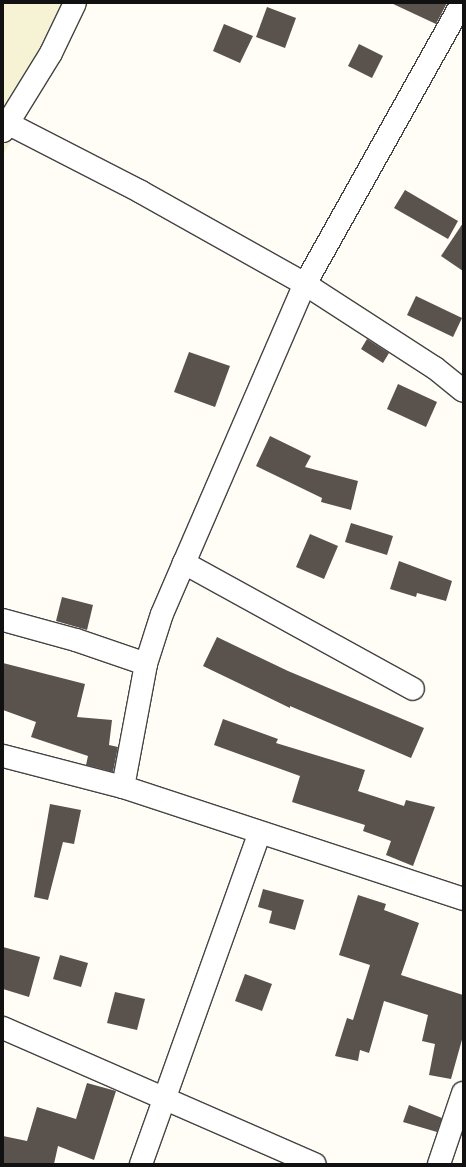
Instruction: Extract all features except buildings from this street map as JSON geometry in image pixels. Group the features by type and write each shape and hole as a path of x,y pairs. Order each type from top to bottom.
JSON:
{"street":[{"path":"75,3 51,52 5,127 141,192 305,284 435,368 463,391"},
{"path":"123,787 146,664 162,614 184,563 305,284 462,3"},
{"path":"184,563 413,689"},
{"path":"3,620 76,640 146,664"},
{"path":"3,756 123,787 259,834 463,899"},
{"path":"141,1164 259,834"},
{"path":"3,1028 164,1100 315,1164"},
{"path":"439,1164 463,1093"}],"shaded area":[{"path":"3,3 89,3 3,155"}]}
